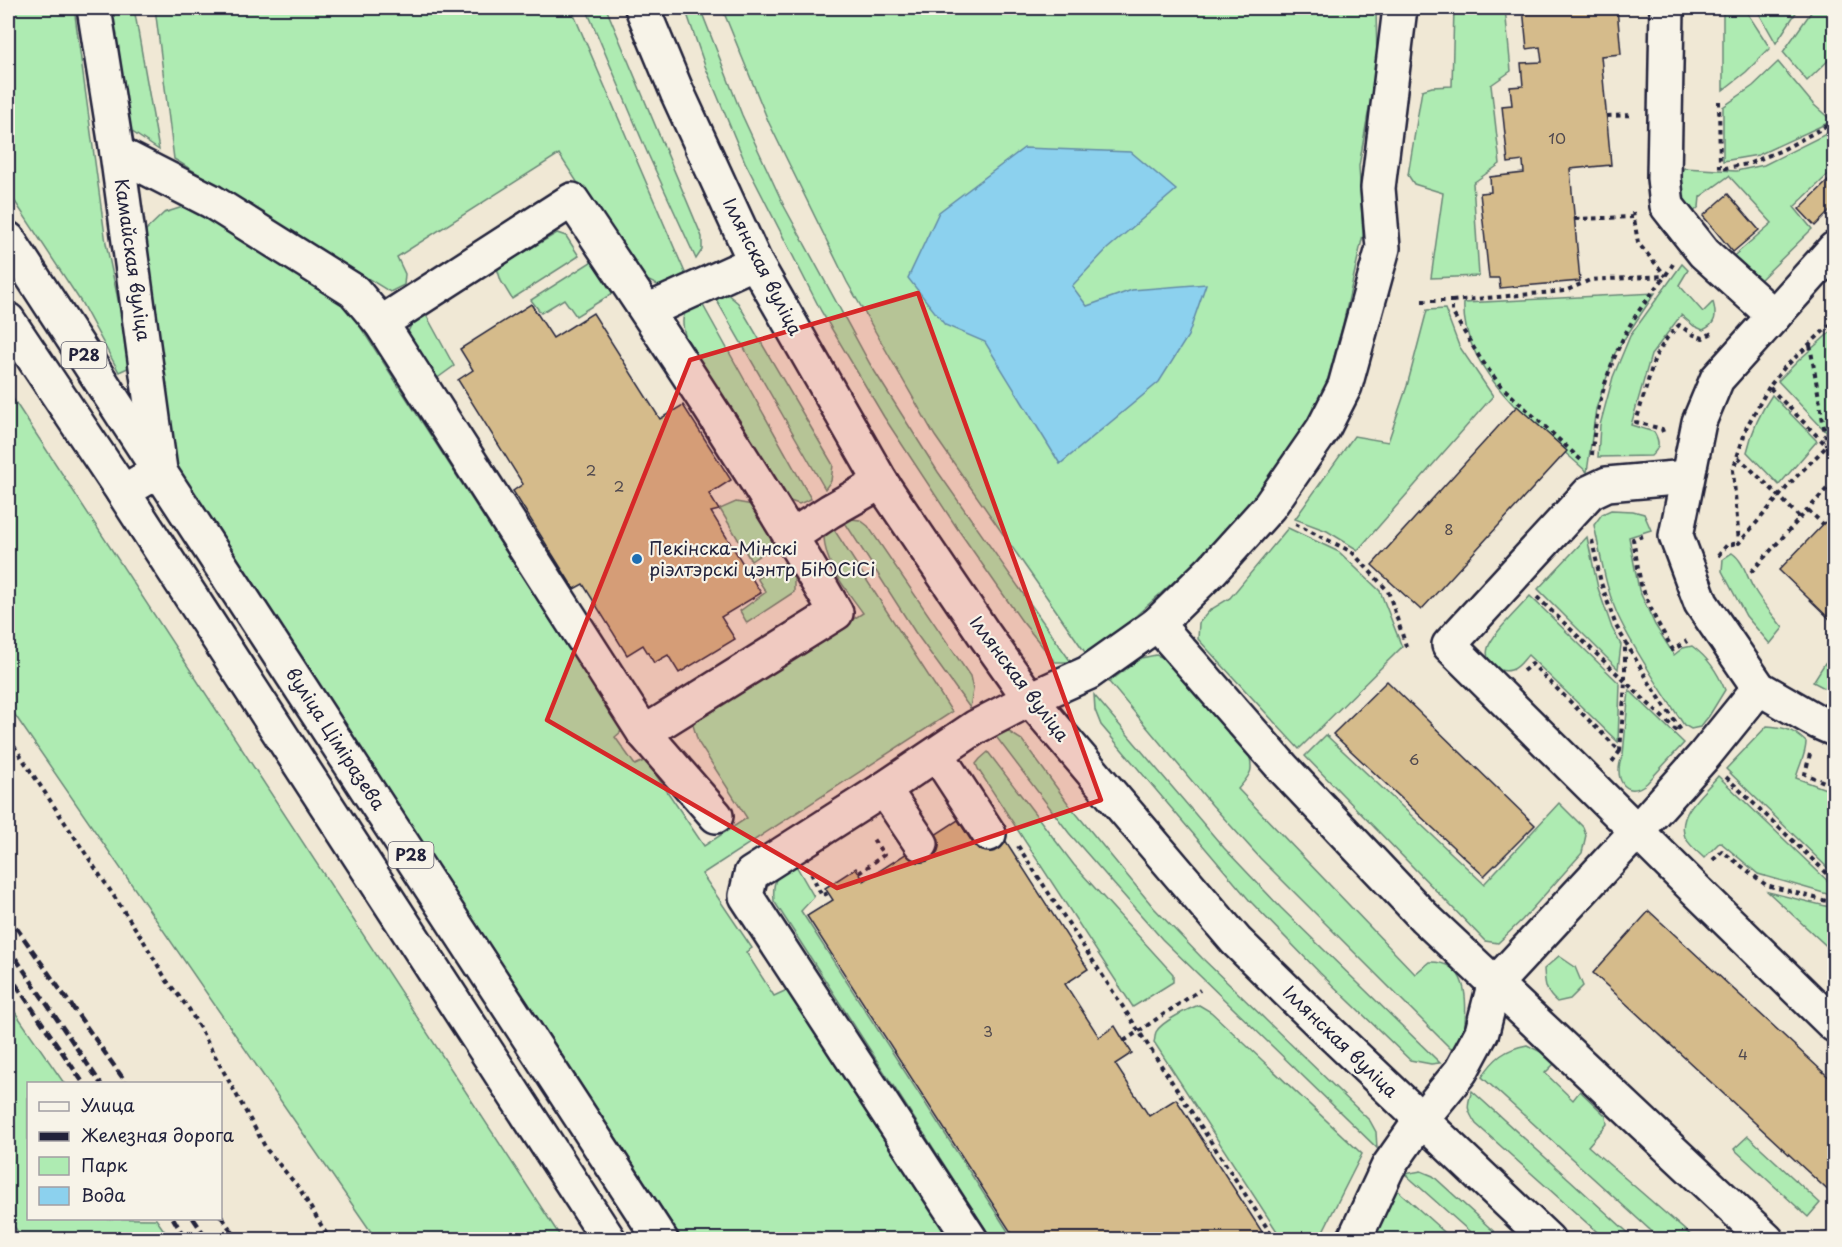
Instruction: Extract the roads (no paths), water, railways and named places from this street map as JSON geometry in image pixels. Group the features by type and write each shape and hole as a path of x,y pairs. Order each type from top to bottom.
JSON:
{"main road":[{"name":"Камайская вуліца","path":"94,8 117,153 160,470"},
{"name":"Іллянская вуліца","path":"642,8 677,92 755,262 881,482 1030,699 1236,941 1548,1239"},
{"path":"971,1239 746,896 750,874 885,789 976,727 1088,673 1157,624 1212,570 1269,507 1323,429 1345,386 1383,248 1378,188 1400,8"},
{"path":"1668,8 1664,178 1667,206 1704,253 1774,316"},
{"path":"117,153 211,201 354,291 381,323 645,733 716,816"},
{"path":"381,323 572,200 647,311 792,536 836,613 645,733"},
{"name":"вуліца Ціміразева","path":"8,239 661,1239"},
{"path":"1823,736 1818,722 1759,688 1701,603 1676,536 1699,422 1717,379 1834,249"},
{"path":"647,311 755,262"},
{"name":"Р28","path":"8,320 123,492 609,1239"},
{"path":"123,492 160,470"},
{"path":"1687,477 1607,484 1590,492 1449,645 1834,1025"},
{"path":"792,536 881,482"},
{"path":"1157,624 1290,776 1424,917 1767,1239"},
{"path":"1354,1239 1388,1167 1421,1120 1461,1071 1482,1032 1494,985 1637,831 1697,749 1759,688"},
{"path":"937,754 1000,836"},
{"path":"885,789 921,844"}],"water":[{"path":"1024,148 1131,152 1176,190 1107,249 1072,286 1087,306 1132,290 1206,284 1188,336 1159,382 1060,464 985,342 945,325 908,278 939,212"}],"railway":[{"path":"8,916 126,1082"},
{"path":"8,947 100,1082"},
{"path":"8,973 83,1082"},
{"path":"222,1218 238,1240"},
{"path":"174,1220 186,1240"},
{"path":"194,1220 208,1240"}],"place":[{"name":"Пекінска-Мінскі ріэлтэрскі цэнтр БіЮСіСі","path":"637,559"}]}
